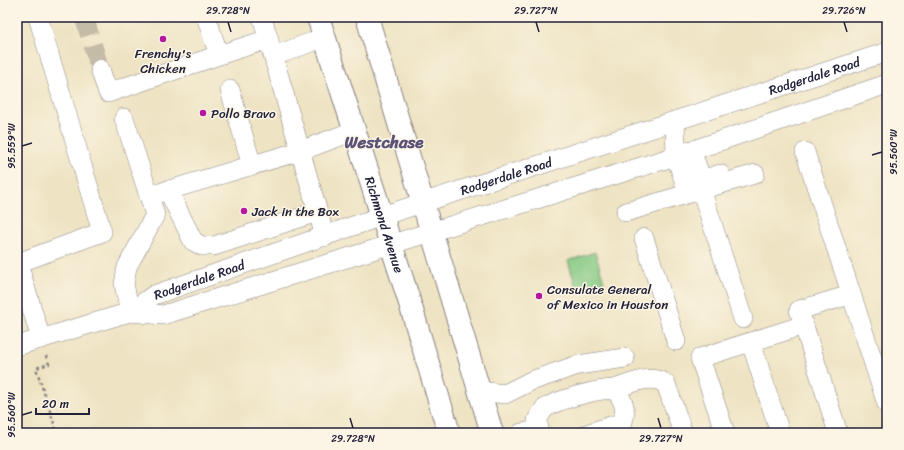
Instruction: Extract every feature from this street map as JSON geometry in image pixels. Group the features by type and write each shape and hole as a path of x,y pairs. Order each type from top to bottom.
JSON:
{"main road":[{"name":"Richmond Avenue","path":"318,17 382,216 449,433"},
{"path":"367,17 492,433"}],"street":[{"path":"30,342 17,261 102,232 38,17"},
{"path":"206,17 219,55"},
{"path":"262,17 325,237"},
{"path":"100,69 108,93 219,55 325,38"},
{"name":"Rodgerdale Road","path":"30,342 130,312 154,295 382,216 887,52"},
{"name":"Rodgerdale Road","path":"130,312 163,315 684,153 788,119 887,84"},
{"path":"230,90 252,166"},
{"path":"124,118 155,215 127,267 124,284 130,312"},
{"path":"675,122 694,191"},
{"path":"149,196 300,151 354,131"},
{"path":"805,152 850,295 887,404"},
{"path":"626,212 755,174 736,170 702,180 684,153"},
{"path":"168,190 193,241 202,246 214,246 317,212"},
{"path":"694,191 705,196 743,319"},
{"path":"644,238 676,341"},
{"path":"838,433 799,310 850,295"},
{"path":"725,433 700,358 804,325"},
{"path":"751,342 780,433"},
{"path":"479,391 505,394 532,382 578,366 625,358"},
{"path":"533,432 537,420 544,409 574,397 602,389 614,389 650,379 660,379 666,384 683,433"},
{"path":"589,433 623,422 625,416 623,402 614,389"}],"path":[{"path":"30,342 49,364 36,368 57,433"}],"green space":[{"path":"595,252 604,282 577,290 568,261"}],"waterway":[{"path":"17,421 21,433"}],"tunnel":[{"path":"84,17 100,69"}],"place":[{"name":"Frenchy's Chicken","path":"163,39"},
{"name":"Pollo Bravo","path":"203,113"},
{"name":"Jack in the Box","path":"244,211"},
{"name":"Consulate General of Mexico in Houston","path":"539,296"}],"district":[{"name":"Westchase","path":"384,142"}]}
